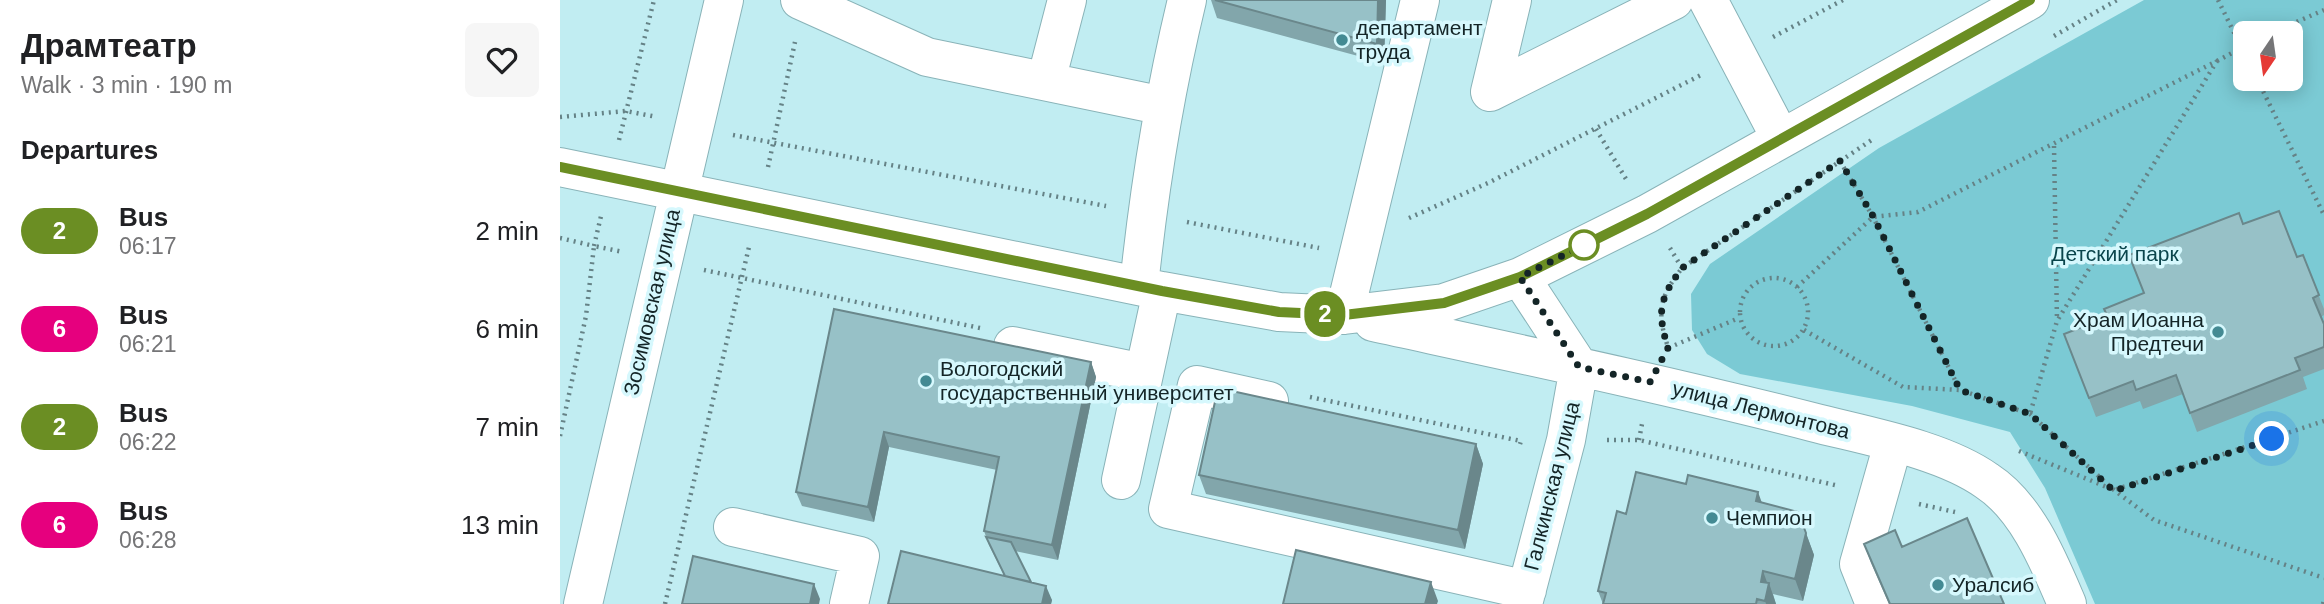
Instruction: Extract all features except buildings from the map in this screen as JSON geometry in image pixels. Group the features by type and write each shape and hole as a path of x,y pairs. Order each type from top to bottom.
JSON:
{"street":[{"name":"Зосимовская улица","path":"583,604 724,0"},
{"path":"802,0 927,57 1164,106"},
{"path":"1046,81 1067,0"},
{"path":"1121,480 1144,373 1150,288 1146,213 1164,106 1188,0"},
{"path":"1344,315 1420,0"},
{"path":"1512,0 1490,92 1674,0"},
{"path":"1708,0 1781,139"},
{"path":"560,167 1150,288 1279,312 1344,315 1444,303 1520,277 1647,214 2030,0"},
{"path":"1520,277 1579,367"},
{"name":"улица Лермонтова","path":"1344,315 1650,382 1942,459 1988,481 2020,514 2050,566 2067,604"},
{"path":"1013,346 1144,373"},
{"name":"Галкинская улица","path":"1525,597 1566,440 1579,367"},
{"path":"1308,410 1197,385 1168,509 1525,597"},
{"path":"1875,604 1859,564 1893,444"},
{"path":"733,527 860,556 849,604"}],"path":[{"path":"560,117 626,111 654,0"},
{"path":"802,0 773,145 1146,213 1327,250 1361,239 1488,183 1843,0"},
{"path":"2047,40 2117,0"},
{"path":"2218,0 2233,27"},
{"path":"2299,21 2324,10"},
{"path":"1797,287 1873,216 1918,212 2054,146 2233,53"},
{"path":"2030,414 2057,321 2217,61"},
{"path":"2263,91 2324,215"},
{"path":"1639,440 1650,382 1668,348 1659,319 1666,290 1682,268 1883,133"},
{"path":"2054,146 2057,321"},
{"path":"1840,161 1873,216 1960,390"},
{"path":"560,436 586,316 594,246"},
{"path":"665,604 742,278"},
{"path":"1778,278 1797,287 1808,308 1804,330 1788,344 1767,346 1749,337 1739,318 1742,297 1757,282 1778,278"},
{"path":"1804,330 1903,387 1960,390 2030,414 2114,491 2154,520 2324,578"},
{"path":"2114,491 2324,421"},
{"path":"1521,440 1639,440 1964,516"}],"green space":[{"name":"Детский парк","path":"2144,0 2324,0 2324,604 2095,604 2045,488 2010,432 1912,406 1740,374 1707,354 1692,330 1691,294 1710,264 1879,148"}],"bus line":[{"name":"2","path":"560,167 1162,291 1279,312 1344,315 1444,303 1520,277 1647,214 2030,0"}],"place":[{"name":"департамент труда","path":"1342,40"},
{"name":"Храм Иоанна Предтечи","path":"2218,332"},
{"name":"Вологодский государственный университет","path":"926,381"},
{"name":"Чемпион","path":"1712,518"},
{"name":"Уралсиб","path":"1938,585"}],"route":[{"path":"1584,245 1520,277 1579,367 1650,382 1668,348 1659,319 1666,290 1682,268 1840,161 1873,216 1960,390 2030,414 2114,491 2272,439"}]}
